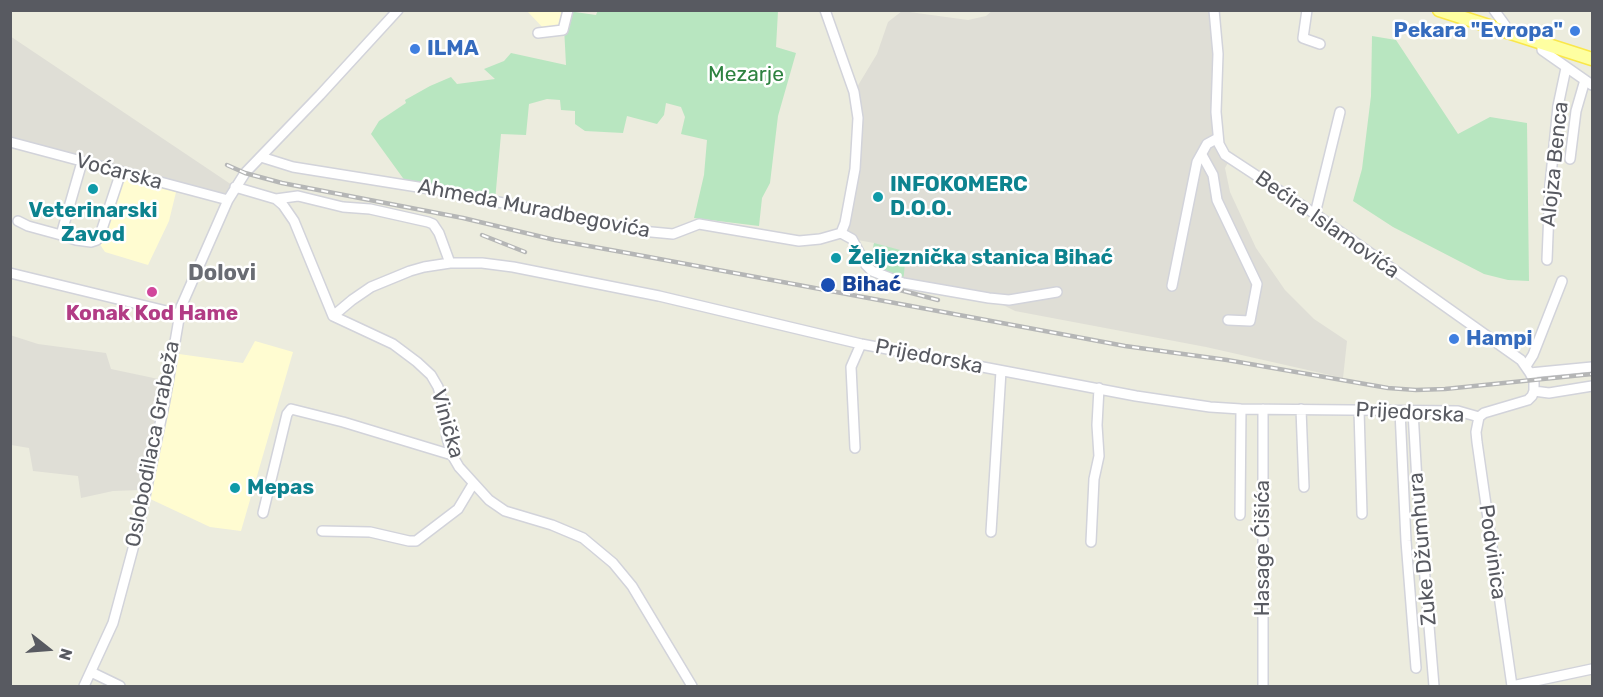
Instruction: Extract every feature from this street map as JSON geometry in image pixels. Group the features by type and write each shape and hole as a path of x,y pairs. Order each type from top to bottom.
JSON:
{"main road":[{"path":"1439,10 1593,59"}],"street":[{"name":"Oslobodilaca Grabeža","path":"84,687 113,622 138,530 165,400 179,314 228,200 245,173 398,10"},
{"path":"538,33 563,30 568,10"},
{"path":"825,10 854,92 858,118 855,169 841,233 852,239 866,265 872,271 903,283 989,298 1009,300 1057,292"},
{"path":"1172,286 1197,162 1207,144 1218,138 1216,112 1218,54 1214,10"},
{"path":"1307,10 1303,38 1320,44"},
{"path":"1494,10 1505,25 1505,32"},
{"path":"1542,43 1542,50 1589,82 1576,111 1570,159"},
{"name":"Alojza Benca","path":"1547,260 1550,184 1558,106 1566,68"},
{"path":"1315,214 1340,112"},
{"name":"Bećira Islamovića","path":"1218,138 1224,155 1315,214 1528,369"},
{"name":"Voćarska","path":"10,142 228,200"},
{"path":"1202,155 1213,176 1216,200 1257,284 1250,321 1228,320"},
{"name":"Ahmeda Muradbegovića","path":"261,157 293,167 449,192 641,231 673,234 699,224 799,240 831,237 841,233"},
{"path":"61,235 82,162"},
{"path":"18,221 85,242 97,240 121,172"},
{"path":"235,188 276,199 298,196 343,207 370,209 428,222 439,233 450,263"},
{"path":"276,199 294,221 333,316"},
{"name":"Prijedorska","path":"333,316 371,287 424,267 450,263 482,263 659,296 861,344 1176,402 1263,410 1458,411 1479,417 1484,413 1528,400 1534,391"},
{"path":"10,273 179,314"},
{"path":"1562,281 1528,369 1534,391 1548,393 1593,386"},
{"name":"Vinička","path":"333,316 393,344 430,375 438,387 443,404 447,438 452,455 473,484 489,501 505,511 574,533 602,552 632,586 692,687"},
{"path":"855,448 851,367 861,344"},
{"path":"1528,369 1593,367"},
{"path":"991,532 1001,371"},
{"path":"1091,542 1094,479 1099,456 1097,425 1099,388"},
{"path":"263,513 286,414 294,408 452,455"},
{"path":"1240,515 1241,409"},
{"path":"1301,409 1304,487"},
{"name":"Hasage Ćišića","path":"1263,410 1263,687"},
{"path":"1359,410 1362,514"},
{"path":"1400,411 1406,541 1416,668"},
{"name":"Zuke Džumhura","path":"1413,411 1434,687"},
{"name":"Podvinica","path":"1479,417 1477,442 1512,686"},
{"path":"322,531 370,532 409,541 416,540 458,509 473,484"},
{"path":"1512,686 1593,669"},
{"path":"92,672 120,687"}],"shaded area":[{"path":"993,10 1214,11 1218,138 1230,159 1225,168 1230,192 1256,248 1285,290 1314,319 1347,341 1343,378 1206,347 1015,311 989,298 868,276 874,243 852,239 844,228 855,169 854,92 877,54 888,22 902,11 968,20 986,16"},
{"path":"527,11 568,11 564,27 548,33"},
{"path":"10,36 235,187 228,200 11,142"},
{"path":"121,172 177,188 169,221 148,265 105,252 97,240"},
{"path":"10,335 38,344 106,353 111,369 163,380 141,490 113,491 81,498 78,476 33,471 29,448 11,445"},
{"path":"255,341 293,352 241,531 210,527 146,497 172,353 243,363"}],"green space":[{"name":"Mezarje","path":"598,10 778,11 776,47 796,53 778,116 770,183 762,198 759,226 694,218 704,175 707,140 681,134 685,117 681,107 666,103 664,115 657,124 627,116 623,133 585,131 575,124 575,111 561,110 560,100 547,99 529,104 526,135 501,134 495,201 408,185 371,134 379,121 406,103 405,100 430,86 451,77 457,84 495,79 484,69 504,61 511,53 566,65 564,27 568,11 596,15"},
{"path":"1372,36 1396,40 1458,134 1490,117 1527,123 1529,281 1508,280 1484,274 1393,227 1353,201 1362,169 1371,96"},
{"path":"874,243 906,253 903,283 868,276"}],"railway":[{"path":"227,165 245,173 282,183 463,218 555,240 1125,346 1227,360 1388,388 1445,389 1592,374"},
{"path":"482,235 525,252"},
{"path":"877,284 938,300"}],"place":[{"name":"Pekara \"Evropa\"","path":"1575,31"},
{"name":"ILMA","path":"415,49"},
{"name":"Veterinarski Zavod","path":"93,189"},
{"name":"INFOKOMERC D.O.O.","path":"878,197"},
{"name":"Željeznička stanica Bihać","path":"836,258"},
{"name":"Bihać","path":"828,285"},
{"name":"Konak Kod Hame","path":"152,292"},
{"name":"Hampi","path":"1454,339"},
{"name":"Mepas","path":"235,488"}],"district":[{"name":"Dolovi","path":"222,274"}]}
